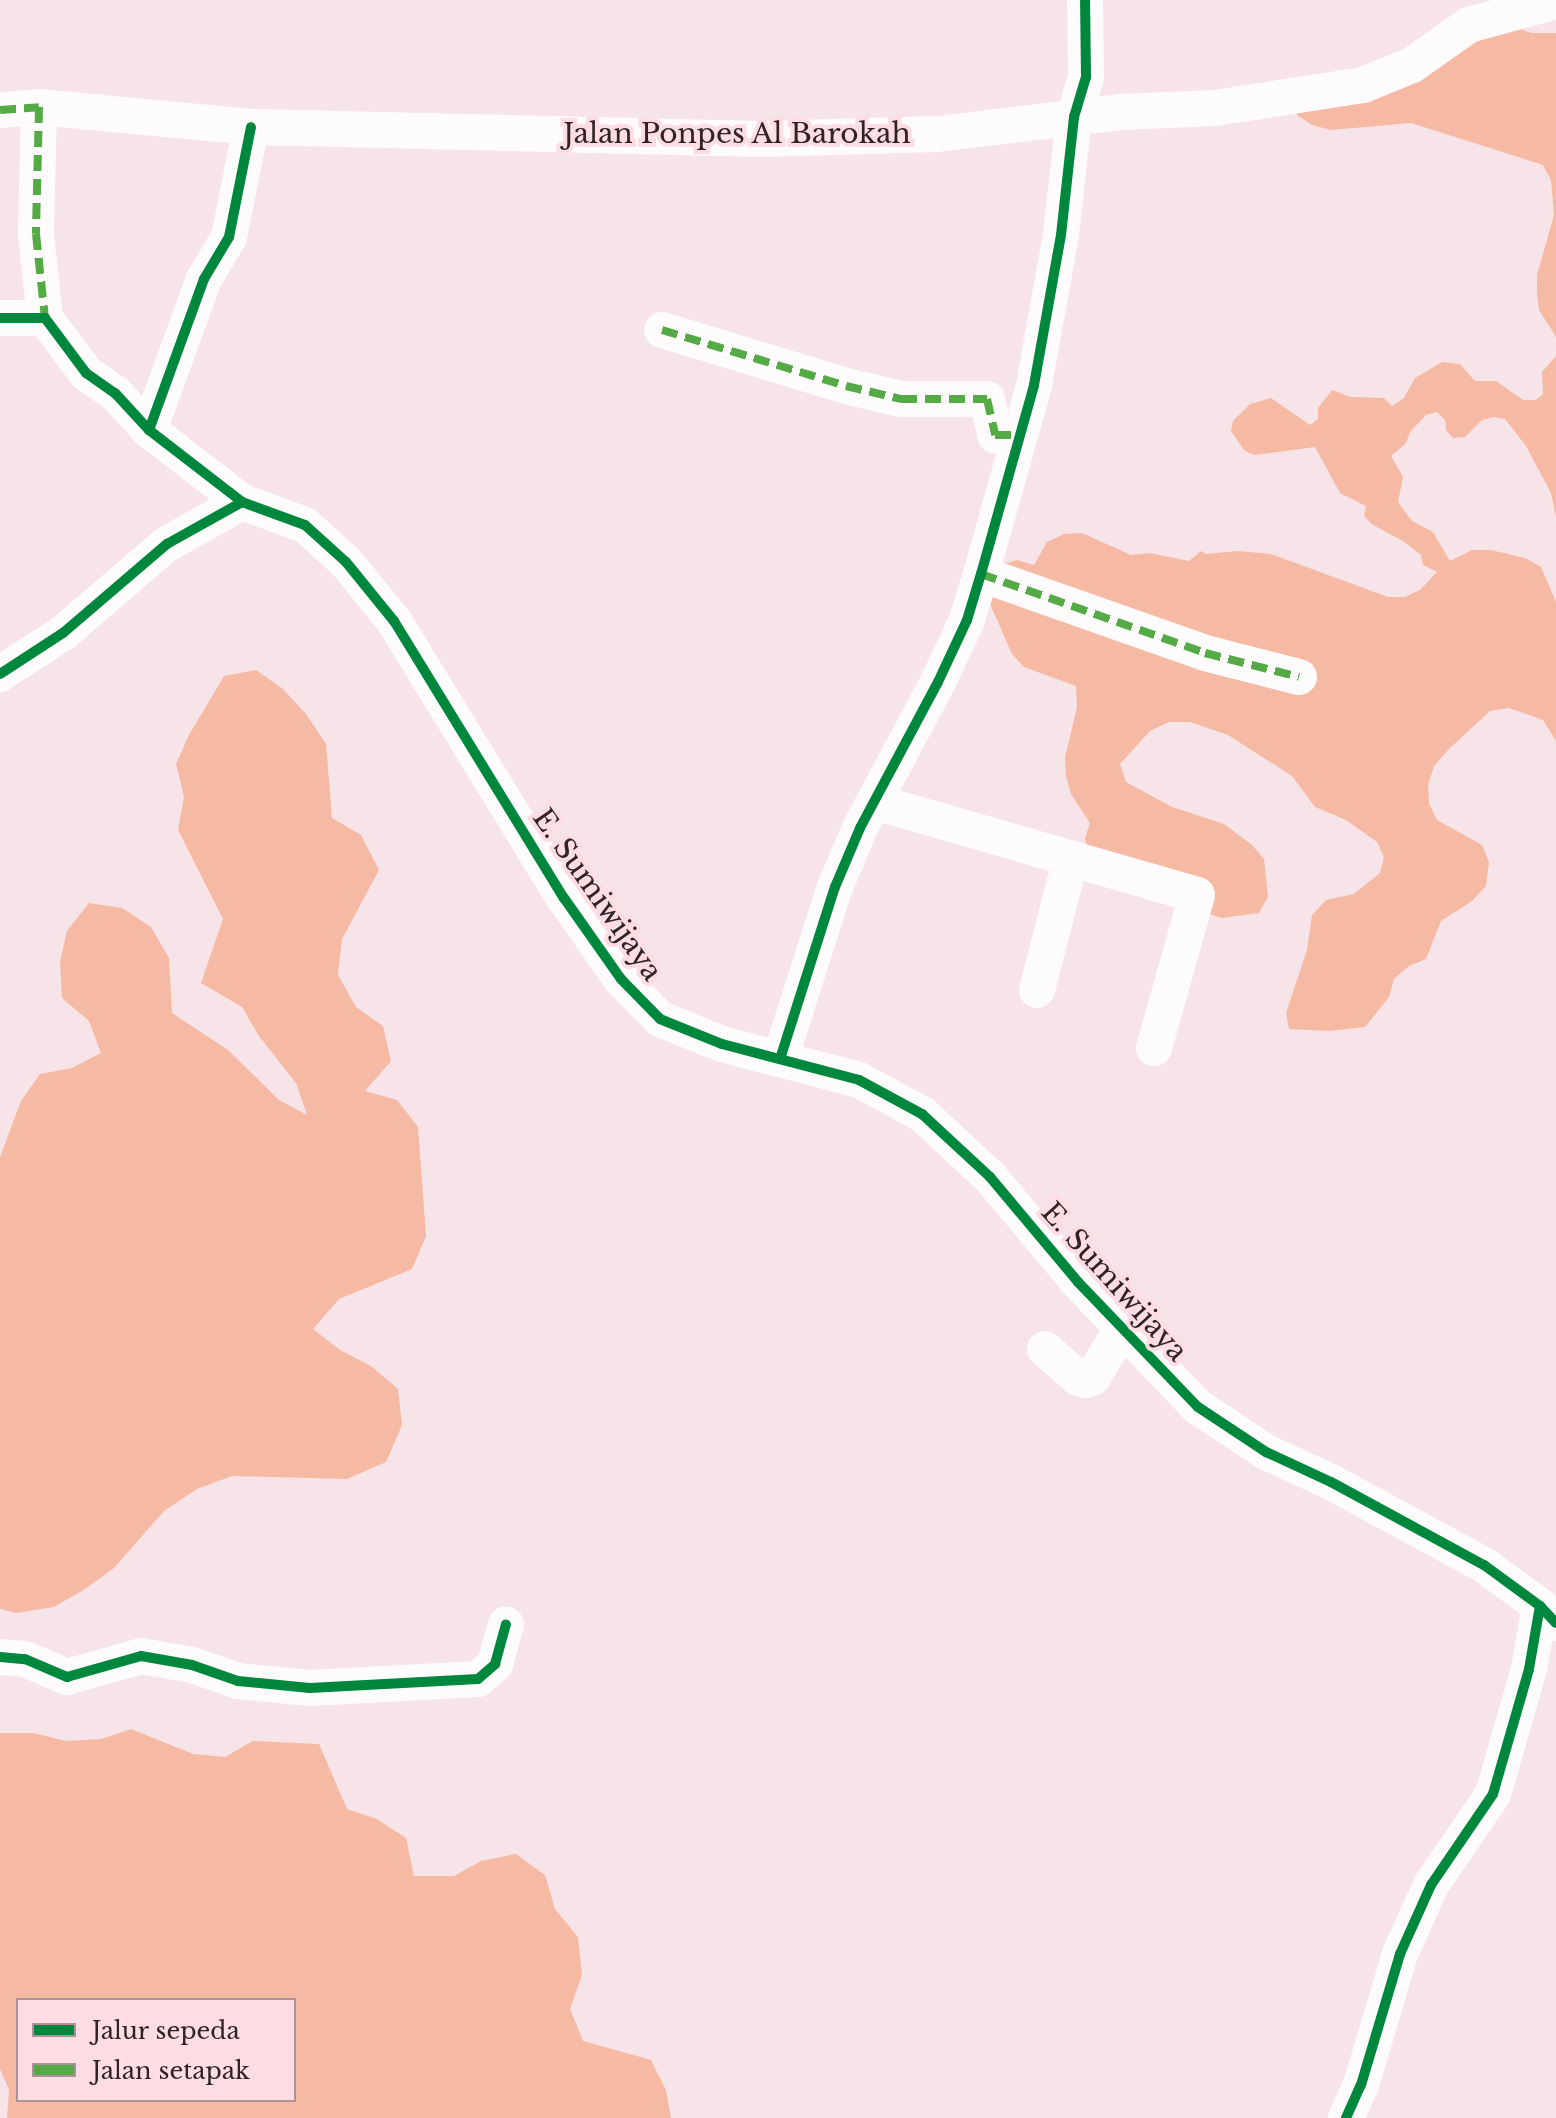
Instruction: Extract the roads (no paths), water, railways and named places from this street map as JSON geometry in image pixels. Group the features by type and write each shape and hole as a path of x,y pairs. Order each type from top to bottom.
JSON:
{"street":[{"path":"780,1059 835,887 875,802 944,670 967,620 981,574 1034,385 1061,235 1074,117 1086,77 1085,0"},
{"name":"Jalan Ponpes Al Barokah","path":"0,110 39,107 251,127 761,139 937,134 1074,117 1215,108 1363,85 1412,65 1469,25 1556,1"},
{"path":"0,318 45,318 36,234 39,107"},
{"path":"149,430 204,279 229,237 251,127"},
{"name":"E. Sumiwijaya","path":"45,318 86,373 115,393 149,430 242,502 305,525 346,562 394,621 534,850 621,979 660,1019 722,1044 859,1080 922,1114 990,1177 1149,1360 1209,1414 1266,1452 1331,1482 1484,1565 1548,1614"},
{"path":"662,330 846,386 901,399 987,399 995,435 1020,435"},
{"path":"0,674 63,633 167,544 242,502"},
{"path":"981,574 1205,653 1299,677"},
{"path":"875,802 1197,895 1154,1048"},
{"path":"1037,990 1071,858"},
{"path":"1045,1349 1078,1378 1086,1380 1093,1377 1122,1328"},
{"path":"1346,2118 1361,2085 1400,1954 1431,1885 1493,1794 1548,1614"},
{"path":"0,1657 25,1659 67,1677 141,1656 192,1665 238,1681 310,1688 478,1679 495,1664 506,1624"}]}
